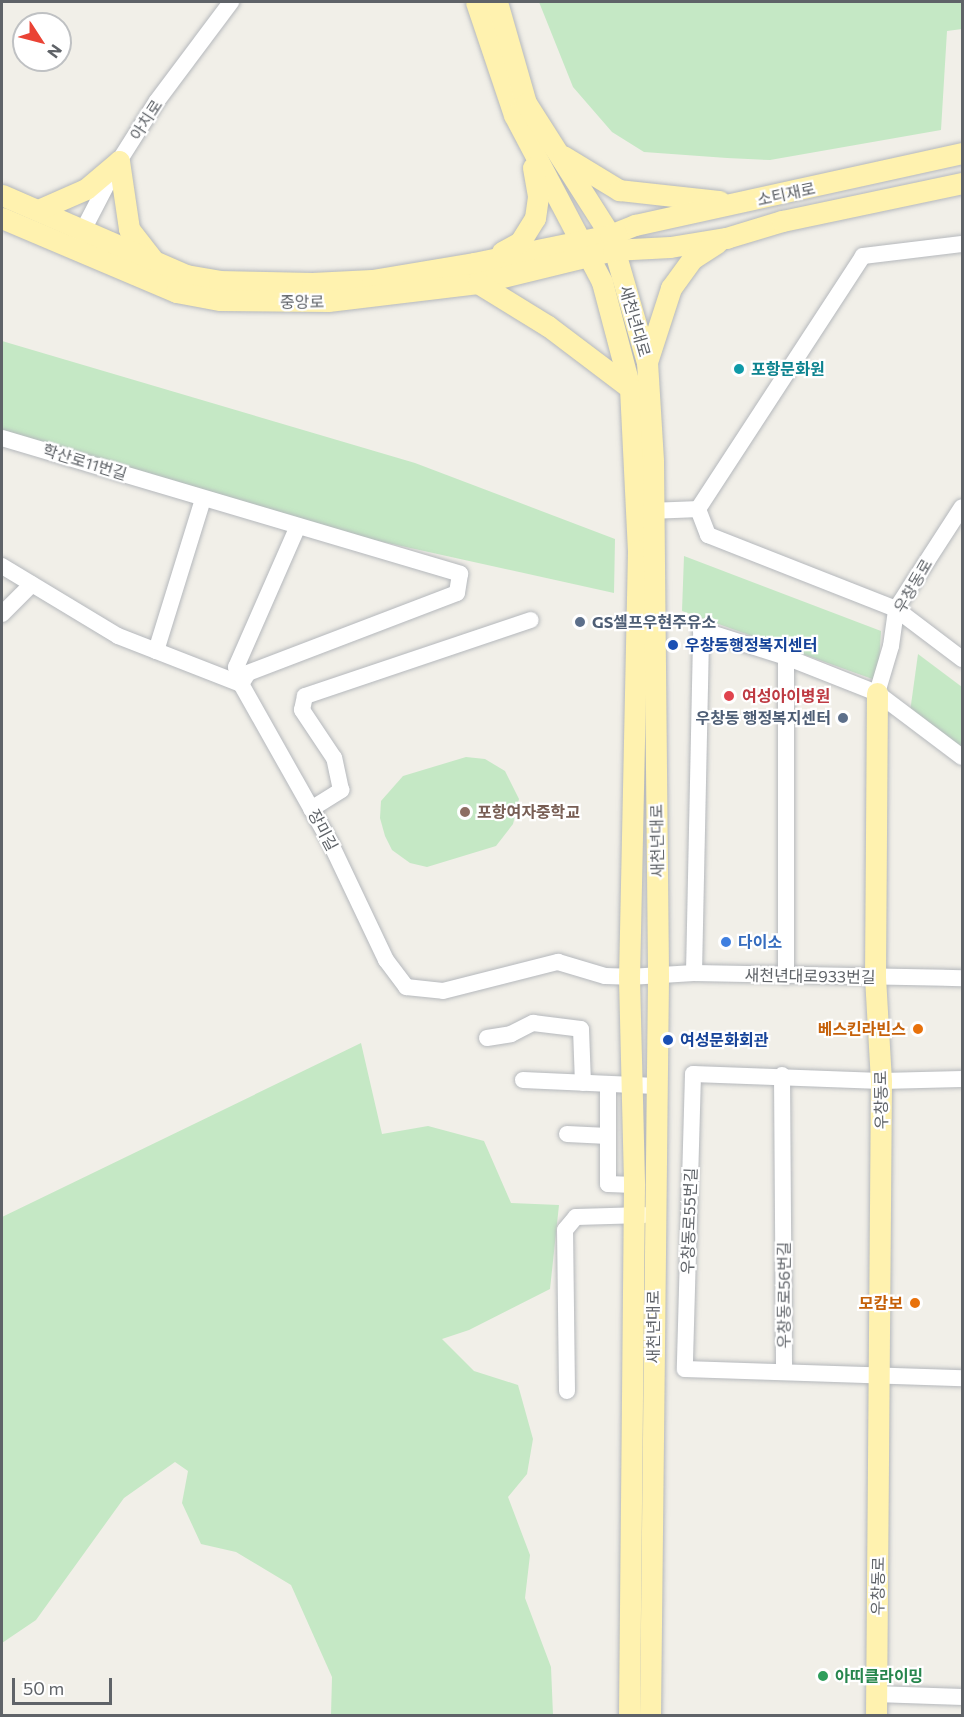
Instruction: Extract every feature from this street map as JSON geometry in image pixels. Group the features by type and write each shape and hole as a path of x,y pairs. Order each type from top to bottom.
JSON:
{"main road":[{"name":"새천년대로","path":"477,2 514,115 531,152 586,248 602,282 630,388 638,550 628,977 633,1086 634,1185 644,1215 650,1716"},
{"name":"새천년대로","path":"497,2 526,103 611,243 647,362 653,461 651,511 658,977 656,1086 644,1215 628,1716"},
{"path":"555,151 619,190 716,201 754,200"},
{"path":"531,152 538,196 532,226 512,248 476,273 630,388"},
{"name":"소티재로","path":"611,243 635,225 963,153"},
{"path":"38,210 86,189 119,161"},
{"path":"119,161 129,229 161,267"},
{"name":"소티재로","path":"611,243 670,247 726,238 782,221 963,183"},
{"name":"중앙로","path":"2,195 38,210 78,239 176,292 220,300 328,302 476,273 611,243"},
{"name":"중앙로","path":"2,218 78,239 161,267 219,281 301,283 476,273"},
{"path":"647,362 671,288 680,273 692,259 726,238"},
{"name":"우창동로","path":"876,1716 881,1081 874,978 877,693"}],"street":[{"name":"아치로","path":"78,239 119,161 231,2"},
{"path":"698,509 863,256 963,244"},
{"name":"학산로11번길","path":"2,438 460,574 457,593 248,673 241,684"},
{"path":"156,651 203,499"},
{"name":"우창동로","path":"877,693 891,646 896,609 963,507"},
{"path":"651,511 698,509"},
{"path":"698,509 708,535 896,609 963,659"},
{"path":"241,684 236,668 298,526"},
{"path":"2,566 118,636 241,684"},
{"path":"2,614 32,584"},
{"path":"311,808 341,790 334,758 302,710 305,696 531,620"},
{"path":"694,973 701,630 786,657 877,693 963,758"},
{"path":"786,657 786,976"},
{"name":"장미길","path":"241,684 311,808 386,960 406,987 443,992 558,962 605,976 658,977"},
{"name":"새천년대로933번길","path":"658,977 694,973 963,978"},
{"path":"487,1038 511,1034 533,1023 581,1029 583,1083"},
{"name":"우창동로55번길","path":"782,1076 693,1074 685,1369 784,1370"},
{"path":"782,1076 881,1081 963,1079"},
{"name":"우창동로56번길","path":"782,1076 784,1370"},
{"path":"523,1080 656,1086"},
{"path":"608,1084 608,1184 634,1185"},
{"path":"567,1134 608,1136"},
{"path":"567,1391 565,1230 576,1217 644,1215"},
{"path":"784,1370 963,1378"},
{"path":"876,1694 963,1696"}],"green space":[{"path":"539,2 962,2 962,29 947,31 941,130 770,160 727,158 644,152 612,132 573,87"},
{"path":"2,341 415,463 615,539 614,593 238,510 2,437"},
{"path":"684,556 881,631 878,681 682,611"},
{"path":"918,654 962,687 962,748 910,712"},
{"path":"466,757 485,759 505,771 519,799 513,824 496,846 427,867 410,863 392,850 385,836 380,818 381,801 403,776"},
{"path":"361,1043 382,1134 428,1126 484,1141 511,1203 559,1205 550,1289 469,1330 442,1339 474,1371 518,1385 533,1439 527,1474 508,1497 530,1555 525,1598 551,1667 553,1715 331,1715 332,1677 291,1585 236,1552 201,1544 182,1503 188,1471 175,1462 124,1498 36,1620 2,1643 2,1217"}],"place":[{"name":"포항문화원","path":"739,369"},
{"name":"GS셀프우현주유소","path":"580,622"},
{"name":"우창동행정복지센터","path":"673,645"},
{"name":"여성아이병원","path":"729,696"},
{"name":"우창동 행정복지센터","path":"843,718"},
{"name":"포항여자중학교","path":"465,812"},
{"name":"다이소","path":"726,942"},
{"name":"베스킨라빈스","path":"918,1029"},
{"name":"여성문화회관","path":"668,1040"},
{"name":"모캄보","path":"915,1303"},
{"name":"아띠클라이밍","path":"823,1676"}]}
